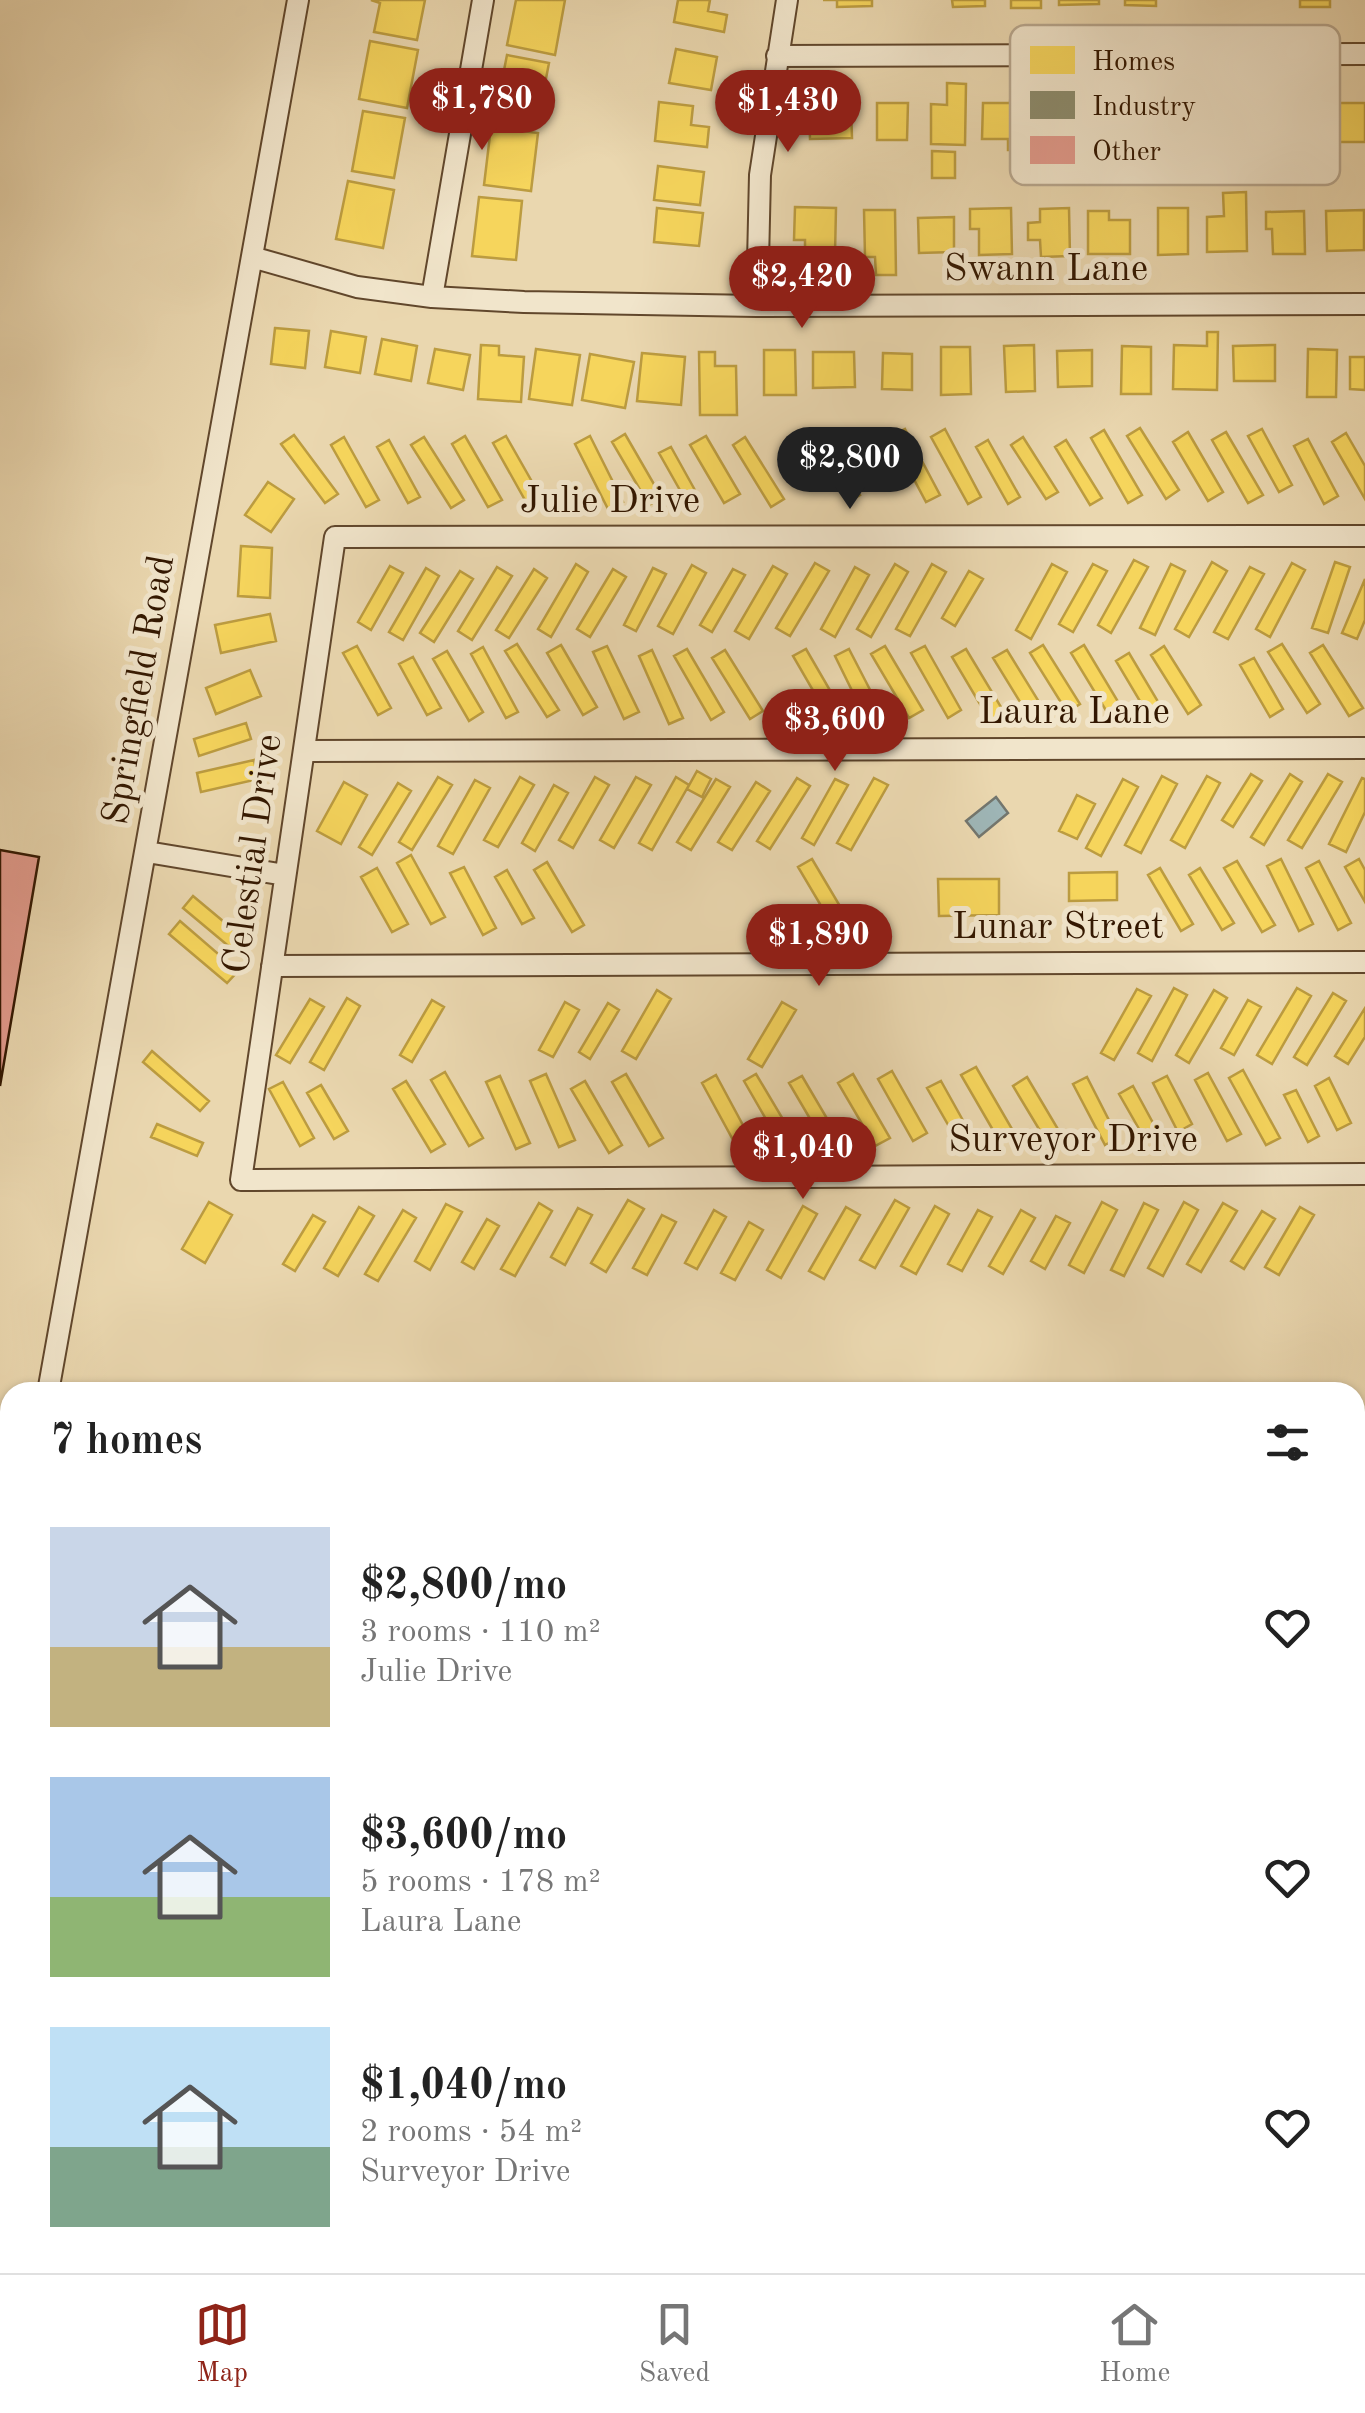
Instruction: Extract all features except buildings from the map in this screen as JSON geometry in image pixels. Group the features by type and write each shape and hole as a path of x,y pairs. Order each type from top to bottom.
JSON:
{"street":[{"name":"Springfield Road","path":"50,1382 298,0"},
{"path":"432,297 483,0"},
{"path":"757,306 760,175 787,0"},
{"path":"1340,54 1365,54"},
{"path":"777,56 1010,55"},
{"name":"Swann Lane","path":"252,257 357,286 432,297 524,302 757,306 1365,304"},
{"name":"Julie Drive","path":"335,537 1365,536"},
{"name":"Celestial Drive","path":"241,1180 335,537"},
{"name":"Laura Lane","path":"304,750 1365,748"},
{"path":"147,852 285,875"},
{"name":"Lunar Street","path":"272,966 1365,962"},
{"name":"Surveyor Drive","path":"241,1180 1365,1174"}],"water":[{"path":"996,797 1008,813 979,837 966,821"}]}
